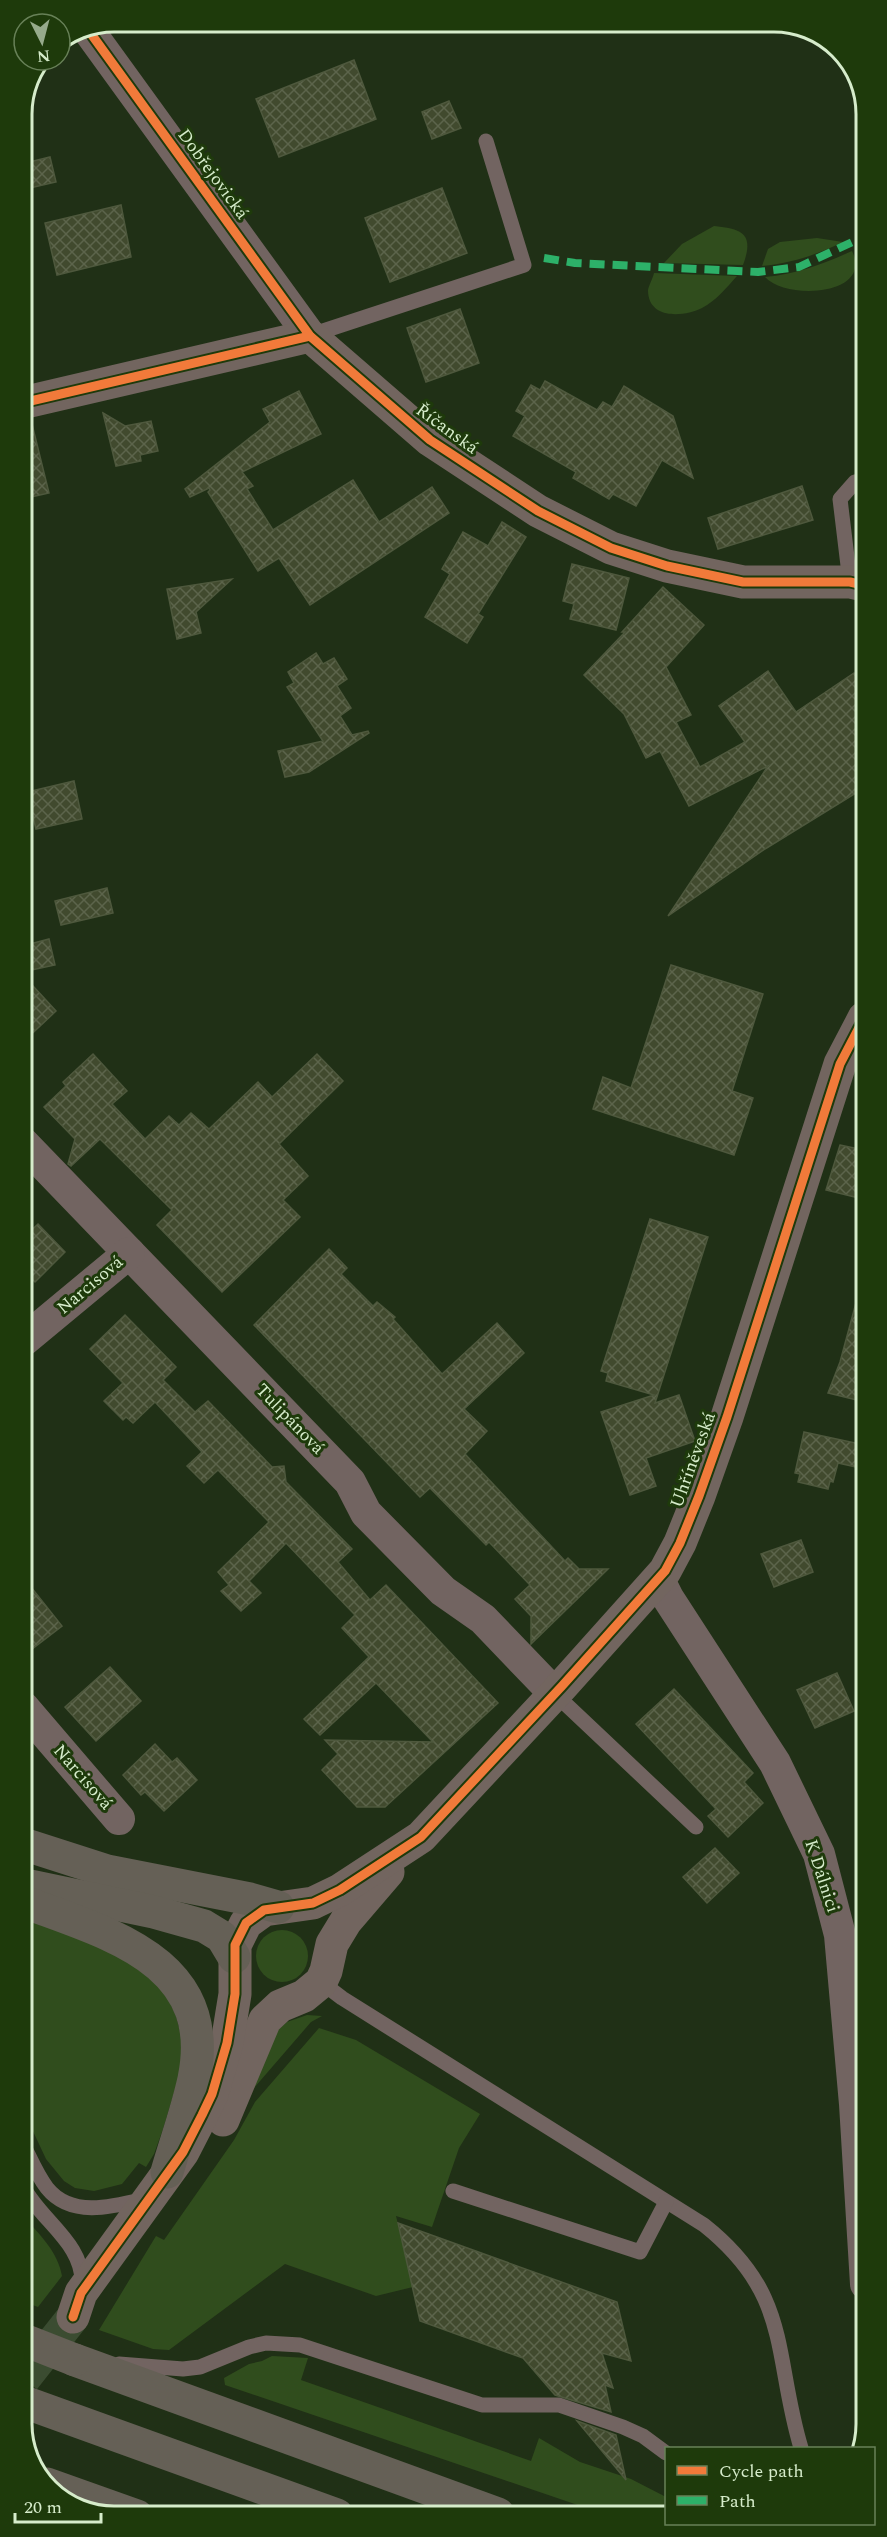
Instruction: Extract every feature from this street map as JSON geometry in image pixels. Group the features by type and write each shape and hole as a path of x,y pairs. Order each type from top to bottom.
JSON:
{"highway":[{"path":"32,1847 107,1871 284,1907"},
{"path":"32,1886 154,1912 204,1926 222,1937 235,1963"},
{"path":"32,1905 129,1943 158,1962 185,1999 195,2029 194,2079 158,2185"},
{"path":"32,2343 475,2506"},
{"path":"38,2407 311,2505"},
{"path":"71,2492 105,2505"}],"street":[{"name":"Dobřejovická","path":"92,35 310,336"},
{"path":"32,401 310,336"},
{"name":"Říčanská","path":"310,336 430,440 538,510 611,548 667,566 743,582 856,583"},
{"name":"Uhříněveská","path":"417,1840 659,1580 680,1543 699,1496 758,1322 840,1064 856,1033"},
{"name":"Tulipánová","path":"32,1153 350,1482 366,1514 443,1591 483,1619 555,1694"},
{"name":"Narcisová","path":"32,1334 129,1253"},
{"name":"K Dálnici","path":"659,1580 668,1598 775,1763 819,1854 840,1935 856,2069"},
{"name":"Narcisová","path":"32,1718 119,1819"},
{"path":"417,1840 346,1921 332,1944 325,1970 304,1996 291,2001 265,2020 229,2107 192,2170 100,2297 73,2318 81,2293 193,2135 212,2094 226,2043 235,1994 235,1945 246,1923 264,1910 313,1903 340,1890 417,1840"},
{"path":"284,1907 303,1912 324,1932 328,1943 325,1970"},
{"path":"235,1963 249,1989 262,1997 275,2001 291,2001"}],"lane":[{"path":"310,336 524,265 486,141"},
{"path":"856,482 840,499 856,578"},
{"path":"555,1694 696,1827"},
{"path":"325,1970 342,1998 704,2225 723,2240 753,2277 765,2298 781,2346 801,2447"},
{"path":"32,2161 48,2190 75,2206 101,2208 158,2185"},
{"path":"453,2191 640,2252 666,2202"},
{"path":"32,2198 65,2239 80,2265 81,2293"},
{"path":"75,2360 183,2369 200,2367 258,2345 285,2343 300,2345 482,2404 559,2405 623,2427 643,2436 665,2452"}],"green space":[{"path":"714,226 733,229 744,235 747,247 743,265 664,263 682,244"},
{"path":"817,238 843,242 804,258 762,266 768,249 780,242"},
{"path":"852,251 855,266 851,277 840,285 825,290 791,289 776,285 765,277 810,268"},
{"path":"654,273 737,276 721,294 702,308 686,313 668,314 654,307 650,300 648,290"},
{"path":"32,1918 121,1956 164,1990 176,2016 182,2039 183,2063 163,2129 154,2154 146,2167 139,2163 122,2184 94,2191 75,2188 64,2181 46,2159 32,2129"},
{"path":"282,1930 292,1932 300,1938 306,1946 308,1956 306,1966 300,1974 292,1980 282,1982 272,1980 264,1974 258,1966 256,1956 258,1946 264,1938 272,1932"},
{"path":"307,2015 322,2016 311,2022 236,2109 270,2037 287,2022"},
{"path":"319,2028 356,2040 480,2114 459,2148 432,2227 396,2216 413,2287 376,2296 285,2264 169,2350 153,2349 99,2330 156,2236 164,2240 234,2140 255,2102"},
{"path":"32,2226 57,2259 62,2276 38,2307 32,2305"},
{"path":"272,2356 308,2358 301,2380 531,2461 539,2438 580,2462 631,2479 665,2496 665,2506 580,2506 225,2385 224,2378 249,2364"}],"building":[{"path":"354,60 376,119 279,157 256,99"},
{"path":"449,101 461,128 432,139 422,112"},
{"path":"50,157 56,182 32,187 32,161"},
{"path":"442,188 467,253 390,282 365,218"},
{"path":"121,205 131,257 57,275 45,223"},
{"path":"460,309 479,363 426,382 407,328"},
{"path":"545,381 597,410 603,402 612,407 624,386 673,416 693,478 662,460 636,506 613,494 609,499 573,478 576,472 513,436 525,416 516,411 531,385 540,390"},
{"path":"299,391 321,434 242,472 253,486 247,489 273,530 353,480 379,522 432,487 449,513 310,605 279,558 258,571 208,492 209,488 190,497 185,489 270,422 263,409"},
{"path":"103,413 125,426 151,421 158,451 140,455 141,461 116,466"},
{"path":"32,424 49,493 32,497"},
{"path":"802,486 813,520 718,549 708,518"},
{"path":"502,522 526,537 478,614 483,617 467,643 425,617 450,574 442,569 463,532 488,546"},
{"path":"572,564 629,578 616,630 570,619 574,604 563,601"},
{"path":"232,579 196,612 201,633 177,639 167,589"},
{"path":"663,587 704,625 666,667 691,715 676,722 700,767 745,742 719,706 768,671 796,712 854,673 856,676 856,793 765,849 668,916 768,766 689,806 660,751 646,758 624,714 584,675 625,632 622,632"},
{"path":"316,653 323,664 334,658 347,679 337,686 351,708 340,716 352,735 368,731 369,733 309,772 285,777 278,751 323,741 287,687 294,683 288,672"},
{"path":"74,781 82,819 36,829 32,813 32,791"},
{"path":"107,888 113,913 61,925 55,901"},
{"path":"49,939 55,965 32,970 32,943"},
{"path":"671,965 763,994 732,1091 753,1098 734,1155 593,1109 603,1077 631,1088"},
{"path":"32,985 56,1011 32,1034"},
{"path":"93,1054 127,1091 112,1104 145,1139 169,1116 179,1125 191,1113 209,1129 258,1082 272,1097 317,1054 343,1081 279,1144 308,1176 283,1200 300,1217 222,1292 157,1225 172,1210 100,1139 71,1166 68,1164 75,1139 44,1107 66,1086 63,1082"},
{"path":"840,1145 856,1148 855,1197 826,1190"},
{"path":"650,1219 708,1237 655,1403 679,1395 695,1441 646,1458 656,1486 630,1495 601,1412 654,1395 606,1381 608,1373 601,1371"},
{"path":"38,1224 65,1252 35,1282 32,1279 32,1230"},
{"path":"329,1249 347,1268 341,1274 373,1306 377,1302 395,1317 393,1319 442,1374 497,1323 524,1353 464,1409 487,1431 465,1454 565,1561 568,1558 579,1569 608,1569 531,1644 531,1616 515,1599 530,1585 489,1542 486,1545 430,1488 420,1497 254,1325"},
{"path":"856,1303 856,1400 828,1393 840,1362"},
{"path":"125,1315 176,1367 163,1380 195,1412 208,1401 272,1467 284,1466 286,1482 352,1549 338,1562 370,1600 386,1585 498,1703 385,1807 357,1807 322,1770 338,1754 325,1740 433,1742 376,1683 320,1735 304,1719 369,1657 342,1628 355,1615 286,1543 249,1581 261,1593 241,1611 221,1591 229,1585 218,1572 269,1522 218,1470 204,1483 187,1466 202,1452 155,1402 133,1423 126,1417 123,1420 104,1401 123,1383 90,1349"},
{"path":"804,1432 856,1443 856,1467 838,1463 833,1482 830,1481 828,1489 798,1482 800,1474 795,1473"},
{"path":"801,1540 813,1572 774,1587 761,1554"},
{"path":"32,1588 62,1626 32,1649"},
{"path":"110,1667 141,1701 96,1741 65,1707"},
{"path":"837,1673 854,1711 815,1728 797,1690"},
{"path":"674,1689 753,1773 744,1782 763,1803 728,1837 708,1816 716,1809 636,1724"},
{"path":"155,1744 172,1762 177,1758 197,1780 164,1811 145,1792 141,1795 123,1775"},
{"path":"715,1848 739,1873 707,1903 683,1877"},
{"path":"398,2223 617,2302 631,2361 602,2353 613,2388 605,2385 611,2412 555,2395 523,2358 420,2321"},
{"path":"577,2421 616,2435 626,2480"}],"tunnel":[{"path":"32,2369 73,2317"}],"marked path":[{"path":"544,258 575,263 758,272 799,267 856,240"}],"cycle path":[{"path":"92,35 310,336 430,440 538,511 611,548 667,566 743,582 856,583"},
{"path":"32,401 310,336"},
{"path":"73,2317 81,2293 183,2152 212,2094 227,2043 235,1994 235,1945 246,1923 264,1910 313,1903 340,1890 421,1837 562,1686 665,1571 680,1543 699,1496 727,1417 840,1064 856,1033"}]}
